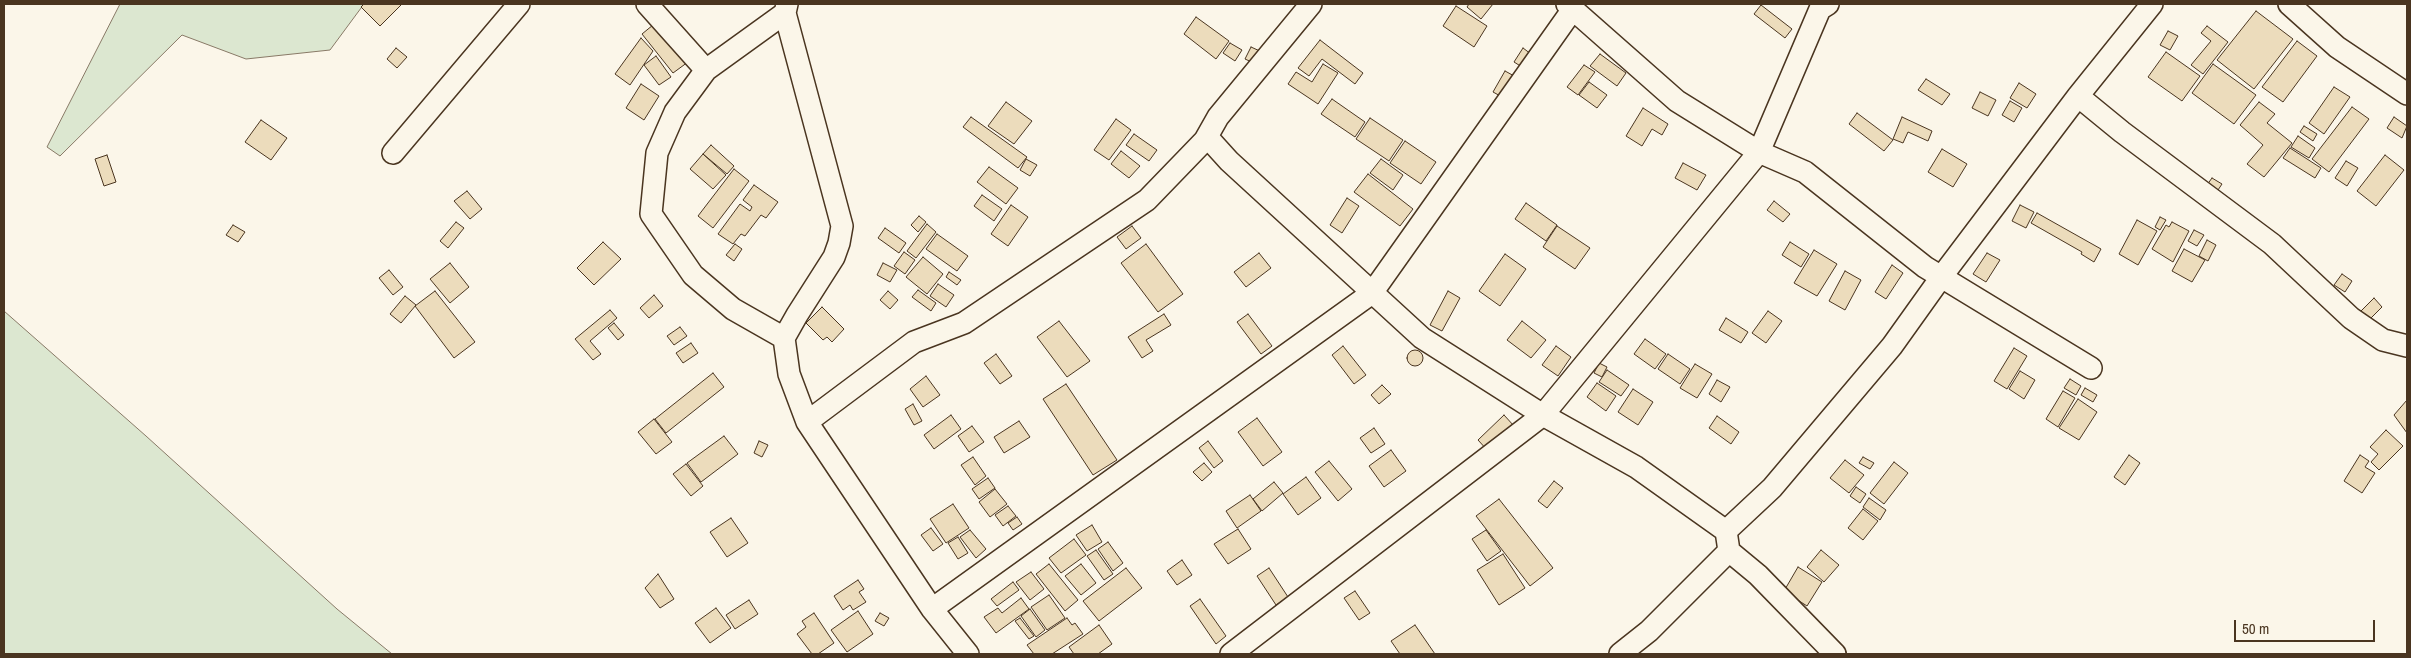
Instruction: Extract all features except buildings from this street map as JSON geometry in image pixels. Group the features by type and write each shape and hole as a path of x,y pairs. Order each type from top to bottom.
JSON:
{"street":[{"path":"394,153 519,4"},
{"path":"647,4 706,70"},
{"path":"807,422 914,342 964,323 1147,200 1205,140 1218,117 1311,4"},
{"path":"1231,654 1544,415 1759,152 1820,10 1828,4"},
{"path":"1620,654 1649,631 1728,541 1892,346 1942,276 2078,96 2152,4"},
{"path":"2288,4 2337,47 2407,94"},
{"path":"932,609 1372,294 1570,6 1677,101 1759,152 1805,172 1925,267 2091,368"},
{"path":"784,338 733,309 693,275 651,214 657,153 675,112 706,70 786,9 842,226 834,257 797,314 784,338 789,374 807,422 932,609 968,654"},
{"path":"2078,96 2122,132 2272,244 2351,318 2383,340 2407,346"},
{"path":"1205,140 1210,140 1229,161 1422,338 1544,415 1636,468 1728,541 1835,654"}],"green space":[{"path":"120,4 364,4 330,50 246,59 182,35 60,156 47,147"},
{"path":"4,311 146,436 337,609 392,654 4,654"}]}
